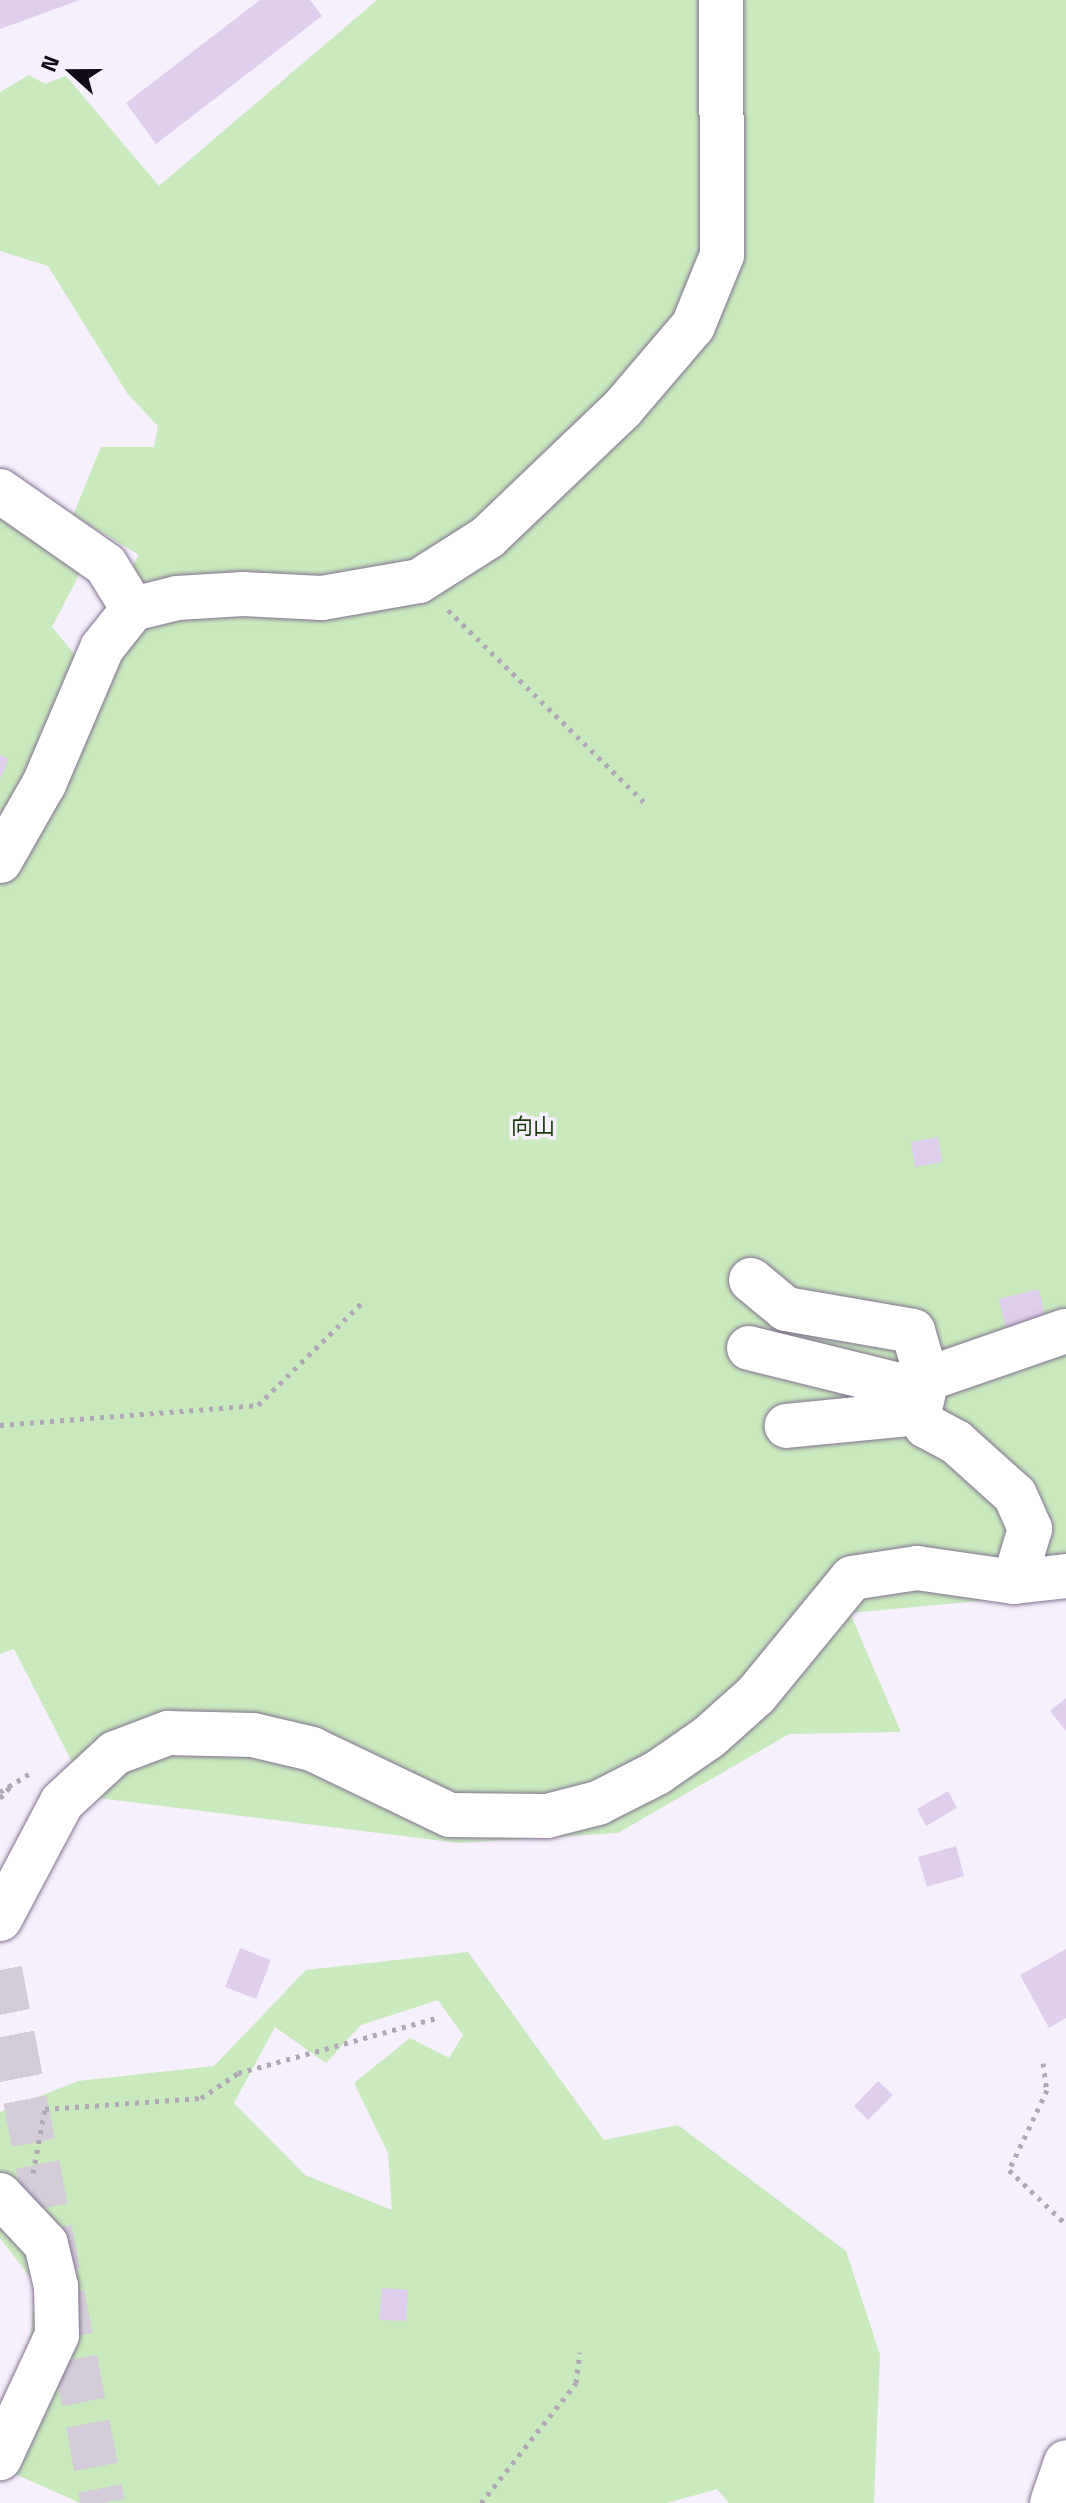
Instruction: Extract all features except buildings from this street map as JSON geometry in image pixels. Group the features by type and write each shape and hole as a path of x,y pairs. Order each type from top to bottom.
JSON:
{"street":[{"path":"0,861 44,784 102,648 133,609 177,598 243,594 322,598 419,581 488,537 622,409 693,326 722,255 721,0"},
{"path":"0,491 106,565 133,609"},
{"path":"751,1280 786,1309 913,1331 926,1426 956,1442 1015,1495 1030,1529 1014,1582"},
{"path":"787,1426 923,1396 1066,1331"},
{"path":"749,1348 903,1386 923,1396"},
{"path":"0,1919 62,1802 115,1753 168,1733 253,1735 312,1749 450,1815 547,1816 598,1803 657,1773 709,1737 756,1695 852,1578 917,1568 1014,1582 1066,1576"},
{"path":"0,2458 57,2335 56,2286 46,2244 10,2206"},
{"path":"1052,2503 1066,2462"}],"path":[{"path":"419,581 647,805"},
{"path":"0,1425 258,1405 365,1300"},
{"path":"0,1798 21,1774"},
{"path":"10,2206 45,2109 201,2098 238,2073 436,2018"},
{"path":"1043,2063 1047,2090 1009,2170 1066,2224"},
{"path":"481,2503 576,2383 580,2352"}],"green space":[{"name":"向山","path":"377,0 1066,0 1066,1593 850,1613 901,1732 789,1734 618,1833 459,1843 90,1797 14,1649 0,1654 0,515 81,571 52,627 80,661 139,555 73,515 101,447 154,447 158,426 127,393 48,266 0,251 0,92 29,75 45,84 66,76 159,186"},
{"path":"468,1952 604,2140 678,2125 846,2251 880,2355 874,2503 729,2503 717,2489 667,2503 80,2503 15,2474 36,2285 0,2238 0,2112 78,2081 214,2066 306,1970","holes":["438,2000 463,2035 449,2058 410,2038 354,2083 388,2153 392,2210 305,2175 234,2103 275,2027 326,2063 361,2025"]}],"tunnel":[{"path":"0,1970 103,2503"}]}
